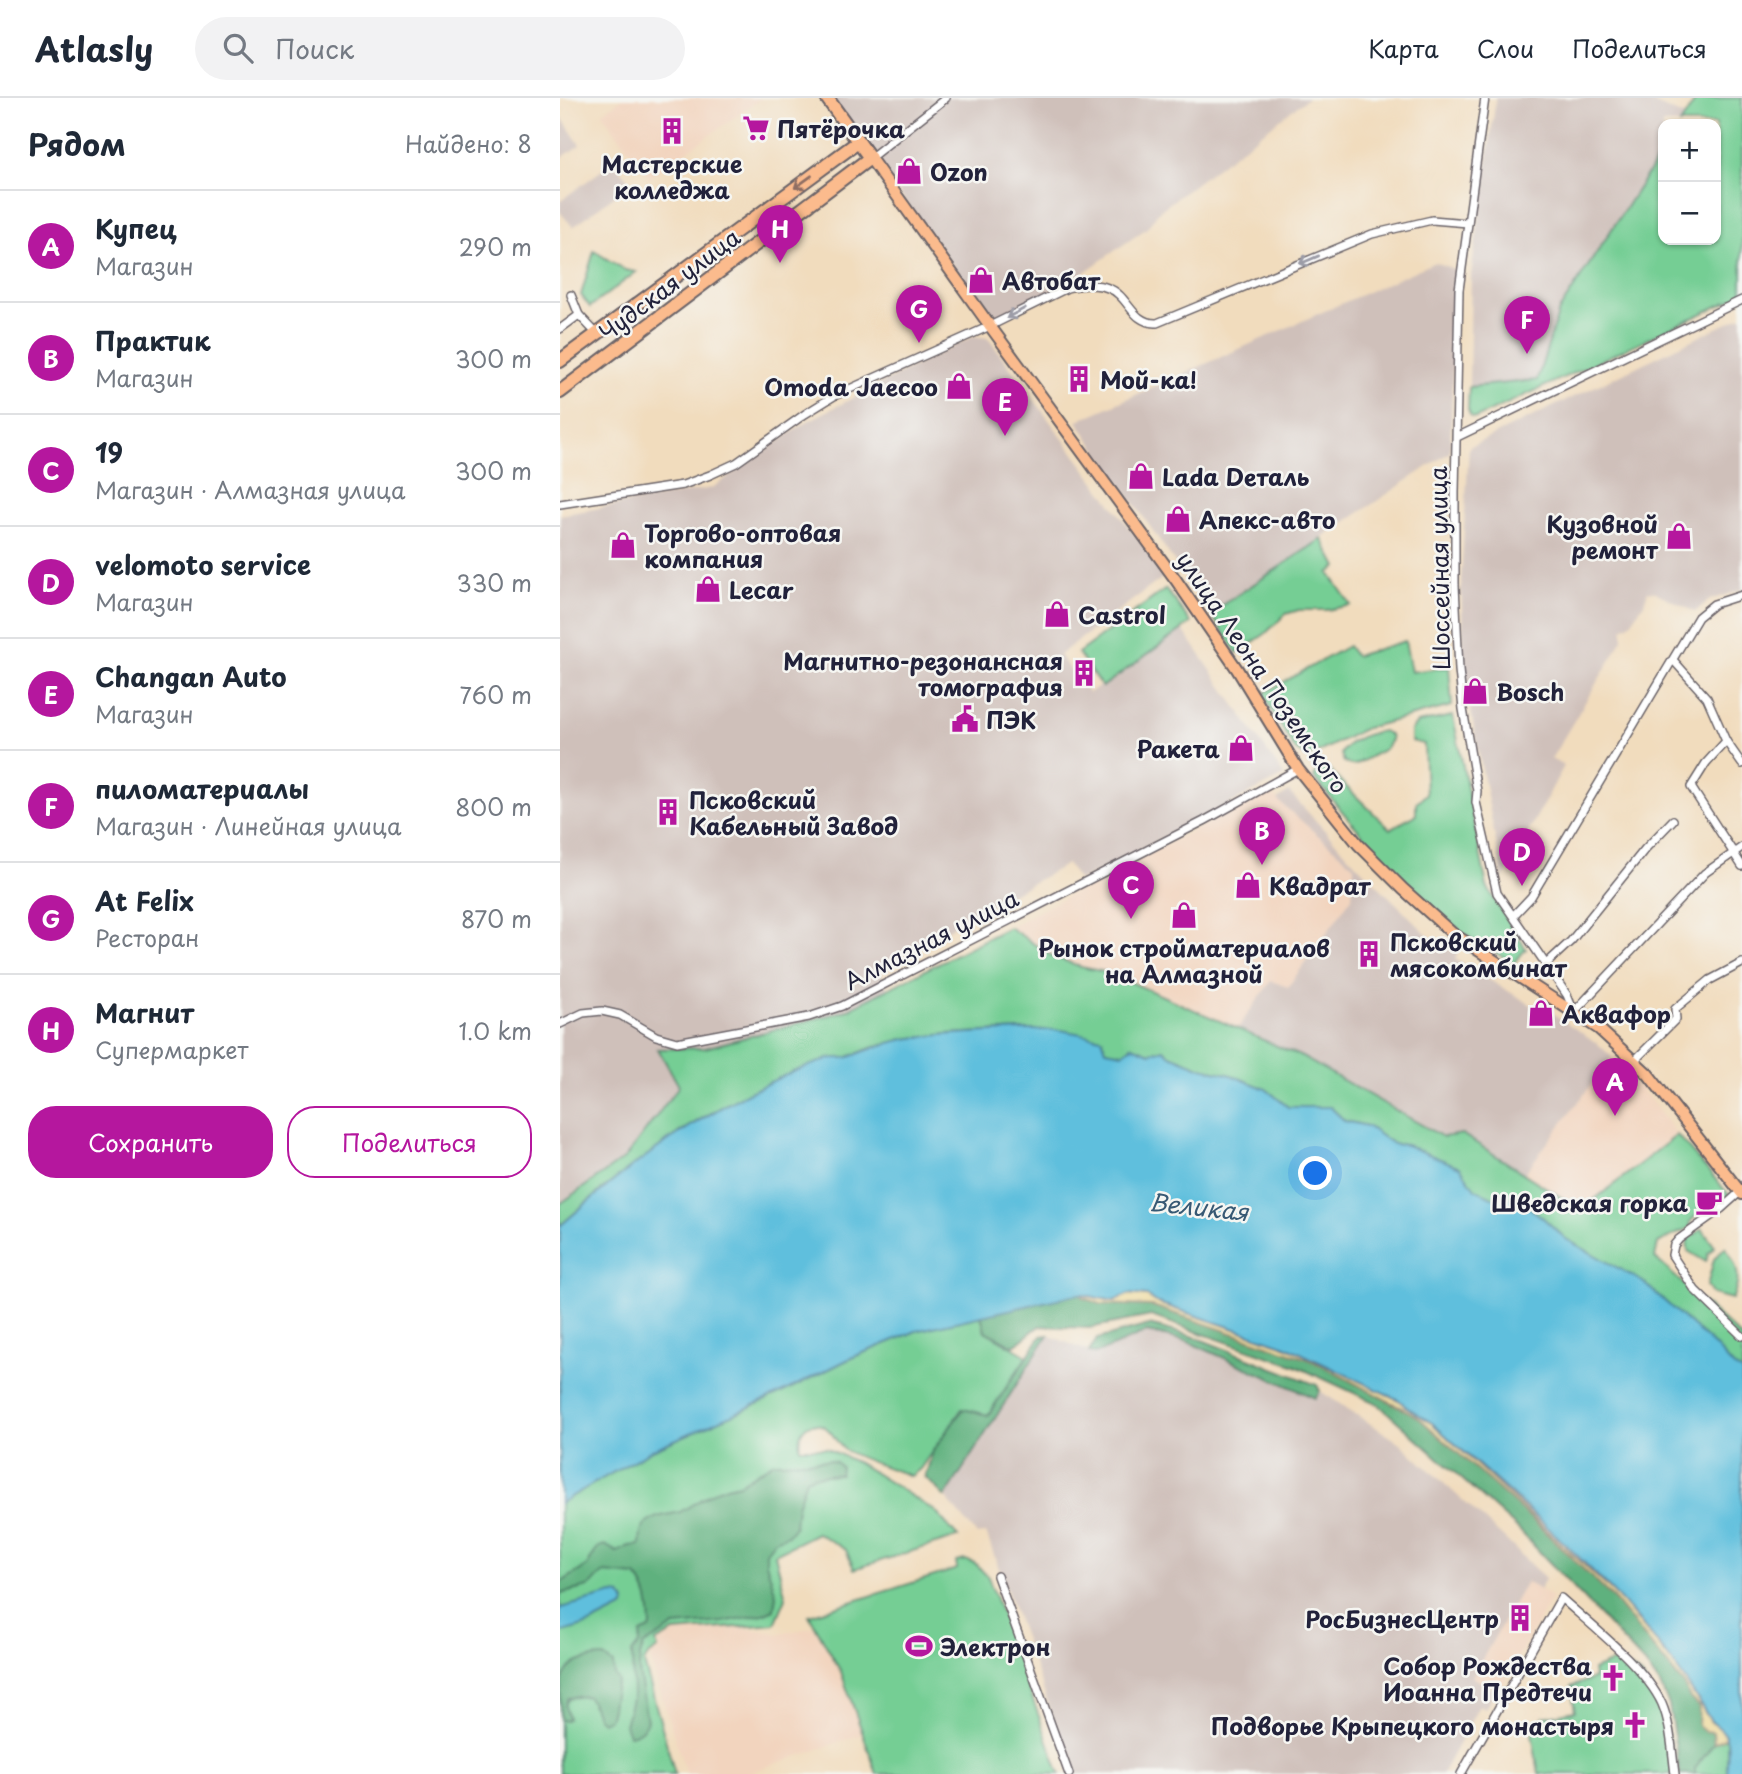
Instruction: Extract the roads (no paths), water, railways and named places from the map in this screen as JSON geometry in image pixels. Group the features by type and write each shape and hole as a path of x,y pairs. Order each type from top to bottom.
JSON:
{"highway":[{"name":"улица Леона Поземского","path":"827,98 870,159"},
{"name":"Чудская улица","path":"560,361 858,142"},
{"name":"Чудская улица","path":"560,393 870,159"}],"main road":[{"name":"улица Леона Поземского","path":"870,159 1176,580 1237,669 1298,769 1358,844 1434,919 1469,946 1599,1029 1635,1060 1741,1193"}],"street":[{"path":"870,159 946,98"},
{"name":"Шоссейная улица","path":"1482,98 1459,290 1455,585 1463,709 1477,791 1476,802 1497,893 1567,995 1574,1012"},
{"path":"560,504 683,485 710,475 736,463 834,396 990,327 1055,292 1080,285 1108,288 1116,293 1139,319 1157,323 1372,234 1432,220 1468,223"},
{"path":"571,295 579,315 597,334"},
{"path":"1457,437 1742,300"},
{"path":"560,328 579,315"},
{"path":"1514,915 1531,897 1698,617 1714,604 1742,595"},
{"path":"1674,661 1707,698 1726,741 1742,764"},
{"path":"1726,741 1706,763 1691,787 1742,866"},
{"name":"Алмазная улица","path":"560,1024 583,1013 602,1011 620,1015 656,1035 677,1042 810,1017 842,1006 1203,821 1298,769"},
{"path":"1545,965 1571,942 1645,849 1673,821"},
{"path":"1574,1012 1705,873 1742,847"},
{"path":"1635,1060 1675,1019 1675,1009 1710,980 1742,963"},
{"path":"1741,1193 1679,1239 1674,1245 1672,1255 1674,1262 1695,1290 1742,1336"},
{"path":"997,1576 1069,1774"},
{"path":"1461,1774 1561,1598 1633,1665 1653,1689 1666,1714 1675,1774"}],"water":[{"name":"Великая","path":"1021,1030 1061,1030 1102,1038 1106,1050 1122,1053 1132,1046 1150,1053 1164,1049 1170,1055 1202,1068 1231,1075 1266,1089 1288,1107 1330,1107 1345,1121 1367,1126 1393,1144 1406,1145 1460,1167 1475,1189 1494,1198 1517,1199 1566,1239 1643,1282 1742,1372 1742,1774 1727,1774 1728,1746 1725,1734 1711,1721 1682,1675 1618,1597 1545,1525 1432,1423 1399,1400 1286,1346 1158,1303 1147,1296 1129,1294 1114,1301 1079,1294 916,1331 652,1450 560,1503 560,1226 664,1143 720,1108 785,1075 829,1059 849,1057 905,1039"},
{"path":"613,1594 621,1595 625,1602 624,1607 590,1624 560,1633 560,1608"}],"place":[{"name":"Пятёрочка","path":"756,128"},
{"name":"Мастерские колледжа","path":"672,131"},
{"name":"Ozon","path":"909,171"},
{"name":"Магнит","path":"780,263"},
{"name":"Автобат","path":"981,280"},
{"name":"At Felix","path":"919,343"},
{"name":"пиломатериалы","path":"1527,354"},
{"name":"Мой-ка!","path":"1079,379"},
{"name":"Omoda Jaecoo","path":"959,386"},
{"name":"Changan Auto","path":"1005,436"},
{"name":"Lada Dеталь","path":"1141,476"},
{"name":"Апекс-авто","path":"1178,519"},
{"name":"Кузовной ремонт","path":"1679,536"},
{"name":"Торгово-оптовая компания","path":"623,545"},
{"name":"Lecar","path":"708,589"},
{"name":"Castrol","path":"1057,614"},
{"name":"Магнитно-резонансная томография","path":"1084,673"},
{"name":"Bosch","path":"1475,691"},
{"name":"ПЭК","path":"965,719"},
{"name":"Ракета","path":"1241,748"},
{"name":"Псковский Кабельный Завод","path":"668,812"},
{"name":"Практик","path":"1262,865"},
{"name":"Квадрат","path":"1248,885"},
{"name":"velomoto service","path":"1522,886"},
{"name":"Рынок стройматериалов на Алмазной","path":"1184,915"},
{"name":"19","path":"1131,919"},
{"name":"Псковский мясокомбинат","path":"1369,954"},
{"name":"Аквафор","path":"1541,1013"},
{"name":"Купец","path":"1615,1116"},
{"name":"Шведская горка","path":"1709,1202"},
{"name":"РосБизнесЦентр","path":"1520,1618"},
{"name":"Электрон","path":"919,1646"},
{"name":"Собор Рождества Иоанна Предтечи","path":"1613,1678"},
{"name":"Подворье Крыпецкого монастыря","path":"1635,1725"}]}
